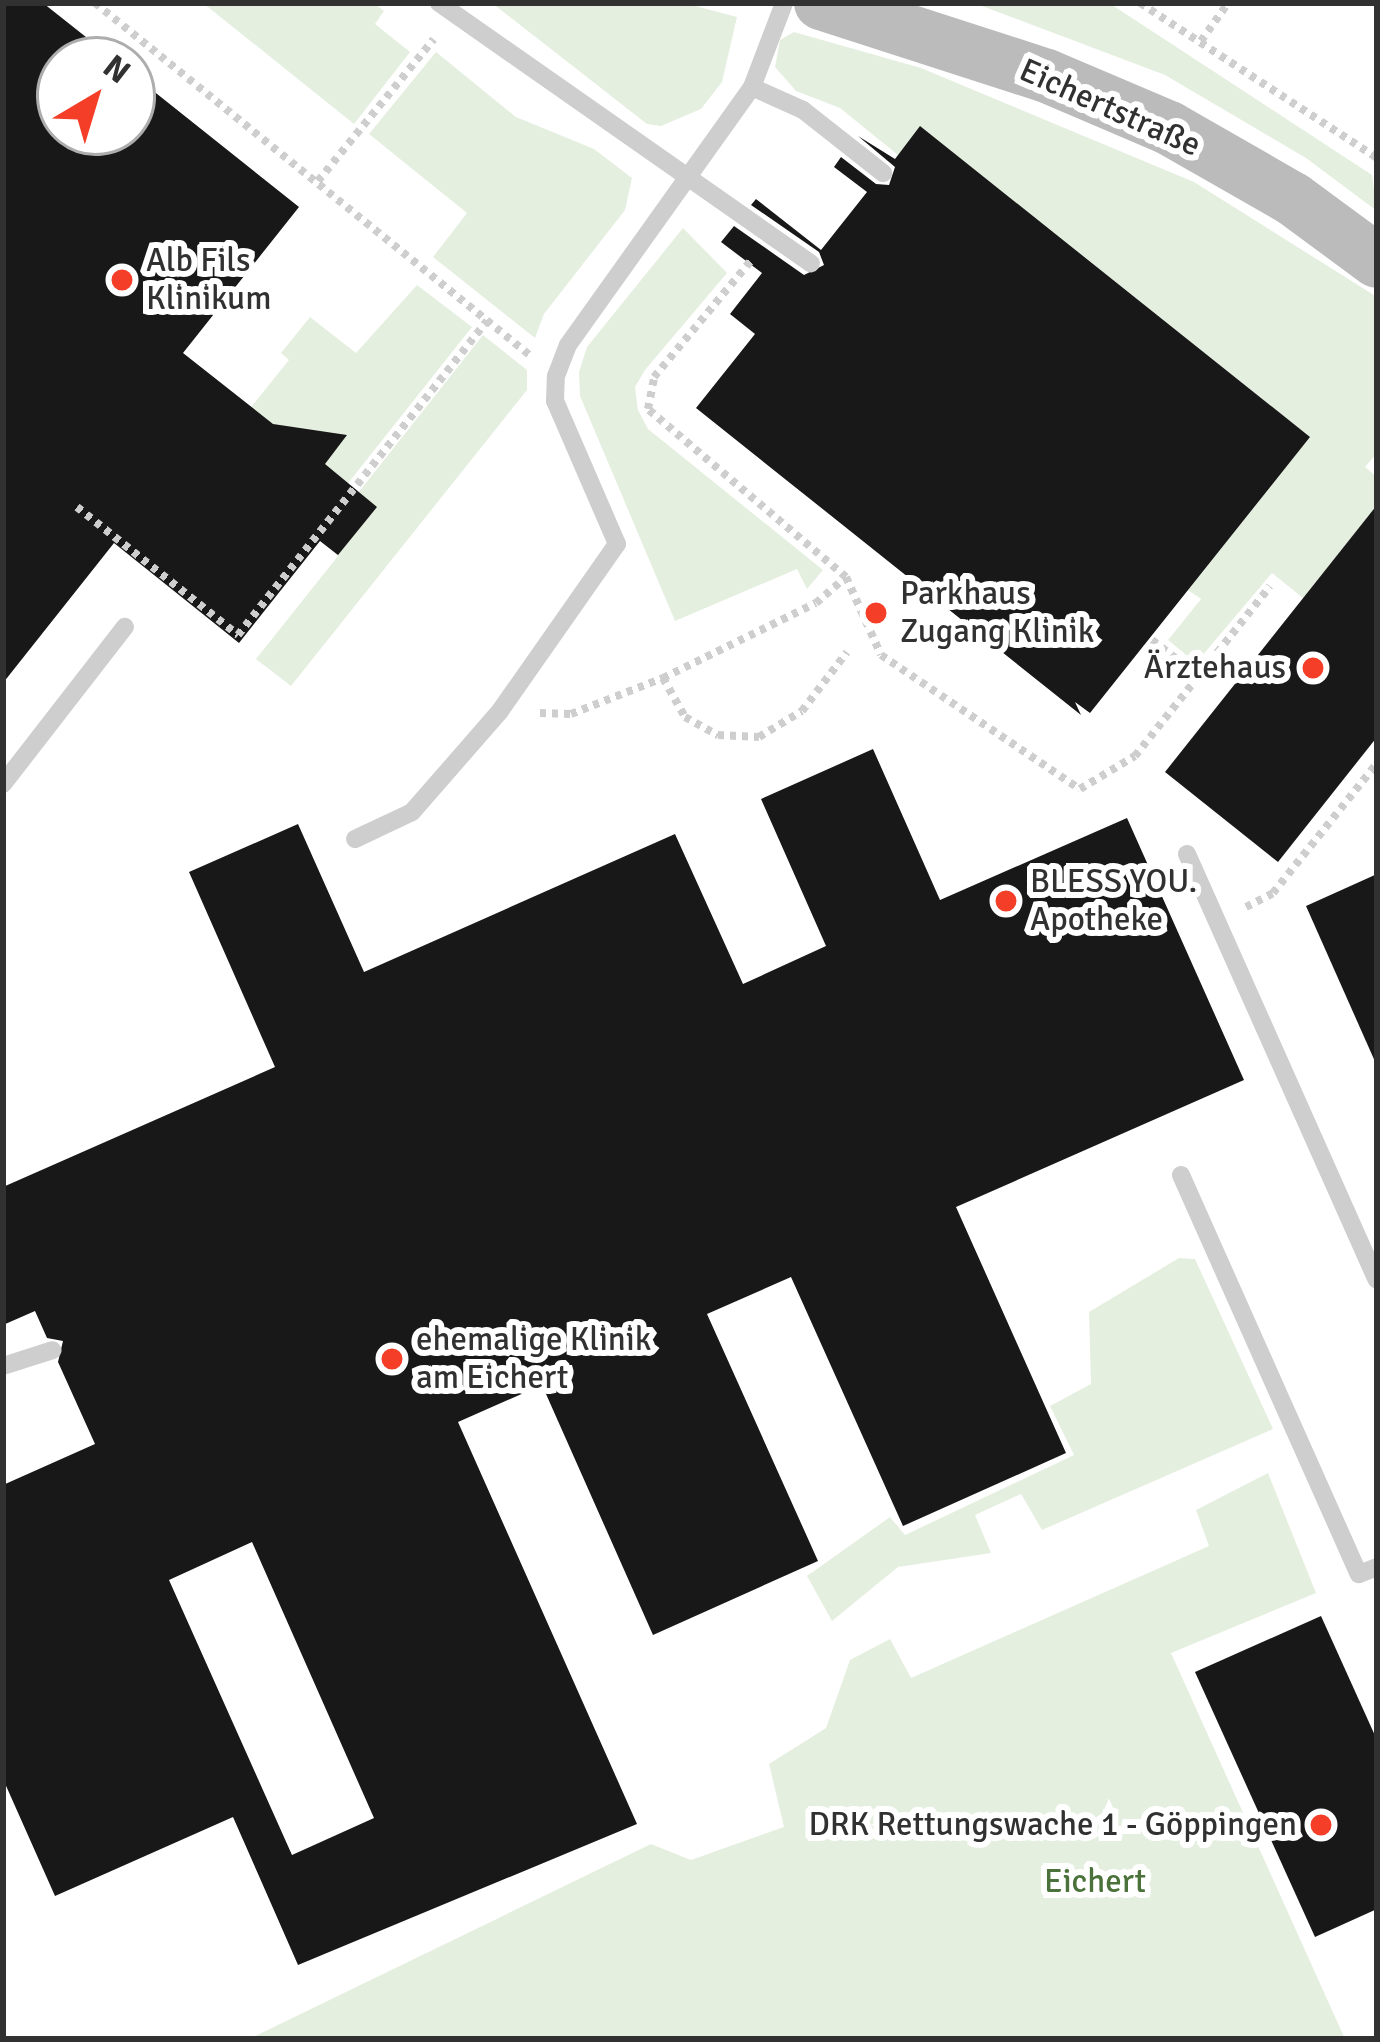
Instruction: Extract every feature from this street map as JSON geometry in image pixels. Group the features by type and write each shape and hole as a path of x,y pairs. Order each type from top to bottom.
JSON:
{"street":[{"name":"Eichertstraße","path":"821,3 1047,76 1168,128 1293,199 1377,261"}],"lane":[{"path":"439,3 616,132 687,170 812,262"},
{"path":"355,839 412,812 500,711 617,544 555,401 556,376 568,345 687,170 752,87 784,3"},
{"path":"752,87 803,110 883,173"},
{"path":"3,784 125,628"},
{"path":"1186,854 1377,1280"},
{"path":"1181,1174 1360,1574 1377,1568"},
{"path":"3,1366 53,1350"}],"path":[{"path":"94,3 556,376"},
{"path":"1140,3 1377,158"},
{"path":"1201,41 1228,3"},
{"path":"317,181 435,38"},
{"path":"754,256 654,377 648,410 846,577 881,655 1080,790 1135,756 1270,586"},
{"path":"76,507 238,635 488,321"},
{"path":"500,711 571,714 663,678 816,603 846,577"},
{"path":"1152,640 1198,676"},
{"path":"663,678 685,717 718,735 759,736 802,711 847,652"},
{"path":"1216,922 1273,892 1377,763"}],"green space":[{"path":"203,3 374,3 384,11 375,24 410,52 354,124"},
{"path":"492,3 684,3 737,17 722,82 701,109 661,126 647,124"},
{"path":"974,3 1109,3 1372,175 1377,211 1306,158 1165,75"},
{"path":"794,32 921,68 1194,182 1377,297 1377,453 1365,467 1377,477 1377,505 1303,598 1272,573 1196,663 1168,640 1201,599 1188,590 1310,437 921,127 898,155 840,108 796,91 775,67 780,40"},
{"path":"436,52 516,117 594,149 632,178 625,210 544,314 535,338 433,257 467,213 369,134"},
{"path":"683,228 727,273 645,370 635,387 638,410 648,429 823,570 807,589 797,569 675,621 580,396 579,372 587,347"},
{"path":"417,285 472,327 234,627 69,496 183,353 251,407 289,360 281,353 310,317 356,353"},
{"path":"483,335 527,370 527,390 291,686 256,659 338,556 320,541"},
{"path":"1179,1258 1195,1259 1273,1429 1042,1530 1021,1494 975,1515 991,1553 898,1567 832,1621 807,1576 890,1517 905,1535 1074,1455 1050,1406 1091,1384 1089,1312"},
{"name":"Eichert","path":"1268,1473 1316,1593 1171,1653 1345,2039 249,2039 651,1844 691,1860 784,1827 769,1764 826,1728 850,1660 890,1639 911,1678 1209,1546 1196,1510"}],"building":[{"name":"Alb Fils Klinikum","path":"3,3 43,3 85,36 36,36 36,156 156,156 156,93 299,207 183,353 273,424 347,435 325,464 377,507 338,555 320,541 239,643 114,543 3,683"},
{"path":"920,126 1310,437 1090,713 1075,702 1081,715 696,408 755,334 730,314 762,273 721,242 734,226 804,275 824,265 819,252 751,205 756,199 821,250 867,192 834,167 841,157 876,184 889,185 895,167 858,136 895,159"},
{"name":"Ärztehaus","path":"1377,505 1377,737 1278,862 1165,772"},
{"name":"ehemalige Klinik am Eichert","path":"873,749 940,900 1127,818 1244,1080 956,1207 1066,1453 903,1526 791,1277 707,1314 818,1561 653,1635 542,1385 458,1422 637,1824 298,1965 233,1817 55,1896 3,1779 3,1485 95,1444 58,1362 63,1341 47,1338 35,1311 3,1325 3,1187 275,1067 189,872 298,824 364,972 675,834 743,984 826,946 761,799","holes":["252,1542 374,1818 292,1855 169,1580"]},
{"path":"1377,874 1377,1066 1306,906"},
{"name":"DRK Rettungswache 1 - Göppingen","path":"1321,1616 1377,1740 1377,1909 1315,1937 1195,1672"}],"place":[{"name":"Alb Fils Klinikum","path":"122,280"},
{"name":"Parkhaus Zugang Klinik","path":"876,613"},
{"name":"Ärztehaus","path":"1313,668"},
{"name":"BLESS YOU. Apotheke","path":"1006,901"},
{"name":"ehemalige Klinik am Eichert","path":"392,1359"},
{"name":"DRK Rettungswache 1 - Göppingen","path":"1321,1825"}]}
